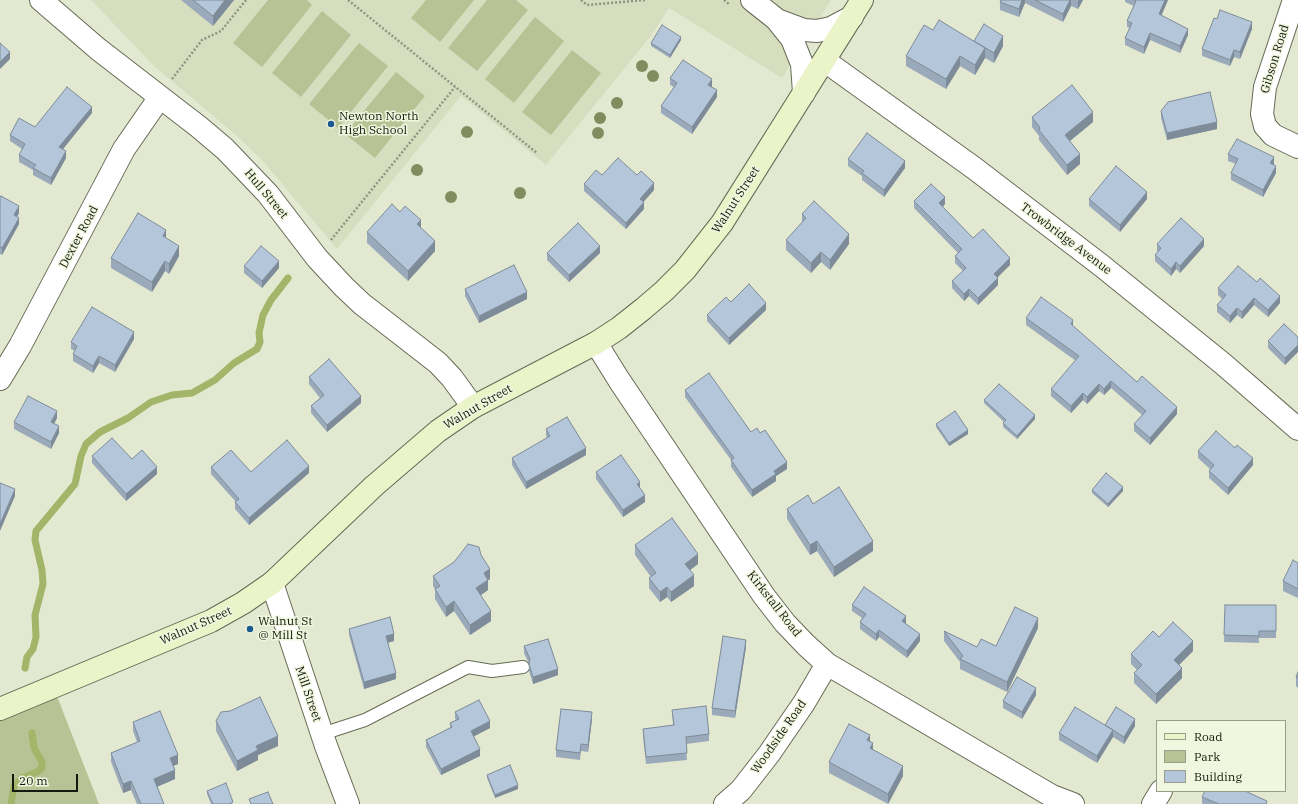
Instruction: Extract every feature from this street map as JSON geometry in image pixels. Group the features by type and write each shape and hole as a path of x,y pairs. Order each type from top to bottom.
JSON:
{"main road":[{"name":"Walnut Street","path":"0,709 211,621 243,603 272,583 413,450 456,417 596,343 619,328 664,291 705,247 722,223 857,8"}],"street":[{"name":"Hull Street","path":"41,0 98,49 199,127 248,172 317,258 362,304 443,368 473,407"},
{"path":"752,0 776,19 792,39 802,64 804,93"},
{"name":"Gibson Road","path":"1294,0 1265,87 1262,114 1265,126 1273,135 1298,148"},
{"path":"776,19 804,30 817,31 831,28 857,8"},
{"name":"Trowbridge Avenue","path":"825,61 974,168 1102,266 1222,363 1298,429"},
{"name":"Dexter Road","path":"0,379 31,326 124,149 160,97"},
{"name":"Kirkstall Road","path":"596,343 619,380 764,596 785,623 827,664 1052,796 1073,804"},
{"name":"Mill Street","path":"272,583 322,734 348,804"},
{"name":"Woodside Road","path":"725,804 741,790 769,754 804,703 827,664"},
{"path":"1153,804 1160,792"}],"lane":[{"path":"322,734 365,720 468,667 492,671 523,667"}],"path":[{"path":"179,69 202,40 221,31 246,0"},
{"path":"348,0 537,153"},
{"path":"581,0 587,5 645,0"},
{"path":"317,258 455,87"}],"shaded area":[{"name":"Newton North High School","path":"91,0 831,0 782,78 669,8 650,37 546,165 461,96 337,249 261,159 237,136 154,66"}],"green space":[{"path":"268,0 307,0 312,5 262,67 233,43"},
{"path":"426,0 474,0 440,42 411,18"},
{"path":"487,0 516,0 528,10 477,71 448,48"},
{"path":"322,11 351,35 301,97 272,73"},
{"path":"535,17 564,41 514,103 485,79"},
{"path":"359,43 388,66 338,128 309,104"},
{"path":"572,50 601,73 551,135 522,112"},
{"path":"396,72 425,96 375,158 345,134"},
{"path":"53,686 99,804 0,804 0,709"}],"building":[{"path":"193,0 225,0 213,16"},
{"path":"1001,0 1022,0 1019,9 1000,2"},
{"path":"1035,0 1070,0 1063,14"},
{"path":"1134,0 1165,0 1159,14 1188,29 1180,46 1150,33 1144,47 1125,38 1132,23 1127,21 1136,1"},
{"path":"1220,10 1252,22 1240,52 1234,50 1230,60 1202,49 1214,18 1217,19"},
{"path":"939,20 985,48 975,65 960,56 946,79 906,56 924,25 933,30"},
{"path":"984,24 1003,36 994,53 974,41"},
{"path":"662,25 681,37 670,55 651,43"},
{"path":"0,43 10,52 0,62"},
{"path":"683,60 712,79 708,85 717,90 692,127 661,106 677,83 670,78"},
{"path":"1072,85 1093,112 1065,135 1080,154 1067,165 1039,130 1040,128 1032,117"},
{"path":"67,87 92,107 59,147 66,151 51,178 33,168 36,165 19,155 25,144 10,135 19,118 35,127"},
{"path":"1210,92 1217,122 1167,133 1161,111 1168,102"},
{"path":"867,133 905,161 884,190 862,173 864,171 848,159"},
{"path":"1237,139 1274,157 1270,163 1276,166 1263,190 1231,173 1238,159 1228,154"},
{"path":"618,158 637,175 641,171 654,183 640,199 644,202 626,223 584,184 596,170 602,175"},
{"path":"1116,166 1147,192 1120,225 1089,199"},
{"path":"931,184 945,197 939,203 973,238 983,229 1010,258 994,274 998,278 978,298 969,289 964,294 952,281 966,268 955,256 962,249 914,201"},
{"path":"1,196 19,206 14,215 19,218 2,248 0,247"},
{"path":"814,201 849,234 830,260 821,252 811,263 786,240 806,218 802,214"},
{"path":"392,204 400,212 405,206 421,220 417,224 435,241 408,271 367,232"},
{"path":"138,213 166,230 163,236 179,246 169,264 165,261 152,282 111,258"},
{"path":"1181,218 1204,239 1180,266 1176,262 1171,269 1155,255 1161,248 1157,244"},
{"path":"578,223 600,246 569,275 547,253"},
{"path":"261,246 279,261 262,281 244,266"},
{"path":"514,265 527,292 479,316 465,289"},
{"path":"1238,266 1257,282 1260,278 1280,296 1268,310 1254,298 1242,312 1237,308 1230,316 1217,305 1226,295 1218,288"},
{"path":"749,284 766,303 729,338 707,315 726,297 731,302"},
{"path":"1041,297 1073,320 1071,324 1137,382 1142,376 1177,407 1150,438 1134,424 1146,411 1111,381 1104,389 1099,384 1087,397 1083,393 1071,406 1051,389 1079,356 1026,318"},
{"path":"92,307 134,332 115,365 99,356 93,366 73,354 77,346 71,342"},
{"path":"1284,324 1298,337 1298,345 1285,358 1268,341"},
{"path":"329,359 361,396 327,425 311,406 324,395 309,377"},
{"path":"709,373 751,432 757,428 760,433 765,430 787,462 774,471 776,474 752,490 731,460 734,458 685,390"},
{"path":"999,384 1035,415 1017,436 1003,423 1006,420 984,400"},
{"path":"28,396 57,411 51,422 59,426 51,442 14,422"},
{"path":"955,411 968,430 949,443 936,424"},
{"path":"567,417 586,448 526,482 512,458 550,436 546,429"},
{"path":"1216,431 1235,448 1237,445 1253,458 1228,488 1209,471 1214,465 1198,451"},
{"path":"112,438 132,459 142,450 157,467 126,494 92,456"},
{"path":"287,440 309,466 249,518 235,502 239,499 211,467 231,450 251,472"},
{"path":"621,455 640,482 637,484 645,495 623,510 596,472"},
{"path":"1106,473 1123,487 1108,504 1092,490"},
{"path":"0,483 15,489 0,524"},
{"path":"839,487 873,541 834,567 817,541 810,545 787,509 808,495 813,504"},
{"path":"672,518 698,554 685,564 694,575 671,592 667,587 660,592 649,578 656,573 635,545"},
{"path":"468,544 479,547 481,555 490,569 484,573 488,580 476,588 491,611 470,625 454,601 446,607 435,589 440,586 433,576 454,562"},
{"path":"1293,560 1298,563 1298,589 1283,581"},
{"path":"864,587 906,616 902,621 920,634 907,651 879,630 876,634 860,622 866,614 852,605"},
{"path":"1225,605 1276,605 1276,631 1259,631 1259,636 1224,635"},
{"path":"1015,607 1038,618 1007,682 960,659 963,656 944,631 977,647 981,639 996,646"},
{"path":"390,617 394,634 386,636 396,673 364,682 349,629"},
{"path":"1173,622 1193,641 1174,660 1182,668 1156,694 1134,673 1142,665 1131,654 1153,631 1159,637"},
{"path":"723,636 746,640 735,711 712,708"},
{"path":"548,639 558,669 533,677 529,664 530,659 524,646"},
{"path":"1017,677 1036,688 1022,712 1003,701"},
{"path":"260,697 278,736 256,746 258,750 237,761 216,721 221,712 230,711"},
{"path":"479,700 490,721 471,731 480,749 441,769 426,740 452,727 450,723 459,719 455,712"},
{"path":"706,706 709,734 686,737 687,753 646,757 643,729 674,725 672,710"},
{"path":"1075,707 1113,730 1097,756 1059,733"},
{"path":"1116,707 1135,719 1124,737 1105,725"},
{"path":"561,709 592,712 588,745 581,744 580,753 556,750"},
{"path":"160,711 178,755 170,758 175,770 154,779 164,804 141,804 131,781 123,784 111,753 140,741 133,722"},
{"path":"849,724 870,735 867,740 873,743 870,748 903,766 888,794 829,762"},
{"path":"510,765 518,785 495,795 487,775"},
{"path":"226,783 233,802 229,804 213,804 207,791"},
{"path":"268,792 273,804 251,804 249,799"},
{"path":"1204,792 1247,792 1267,801 1266,804 1219,804 1202,797"}],"waterway":[{"path":"25,668 27,657 33,649 36,637 35,615 43,584 42,570 35,540 36,531 75,484 81,456 86,444 100,432 128,418 151,402 172,395 192,393 215,380 234,363 257,349 260,342 259,333 263,315 271,300 288,278"},
{"path":"11,804 14,786 22,778 37,772 42,768 42,762 34,748 32,733"}],"place":[{"name":"Newton North High School","path":"331,124"},
{"name":"Walnut St @ Mill St","path":"250,629"}]}
